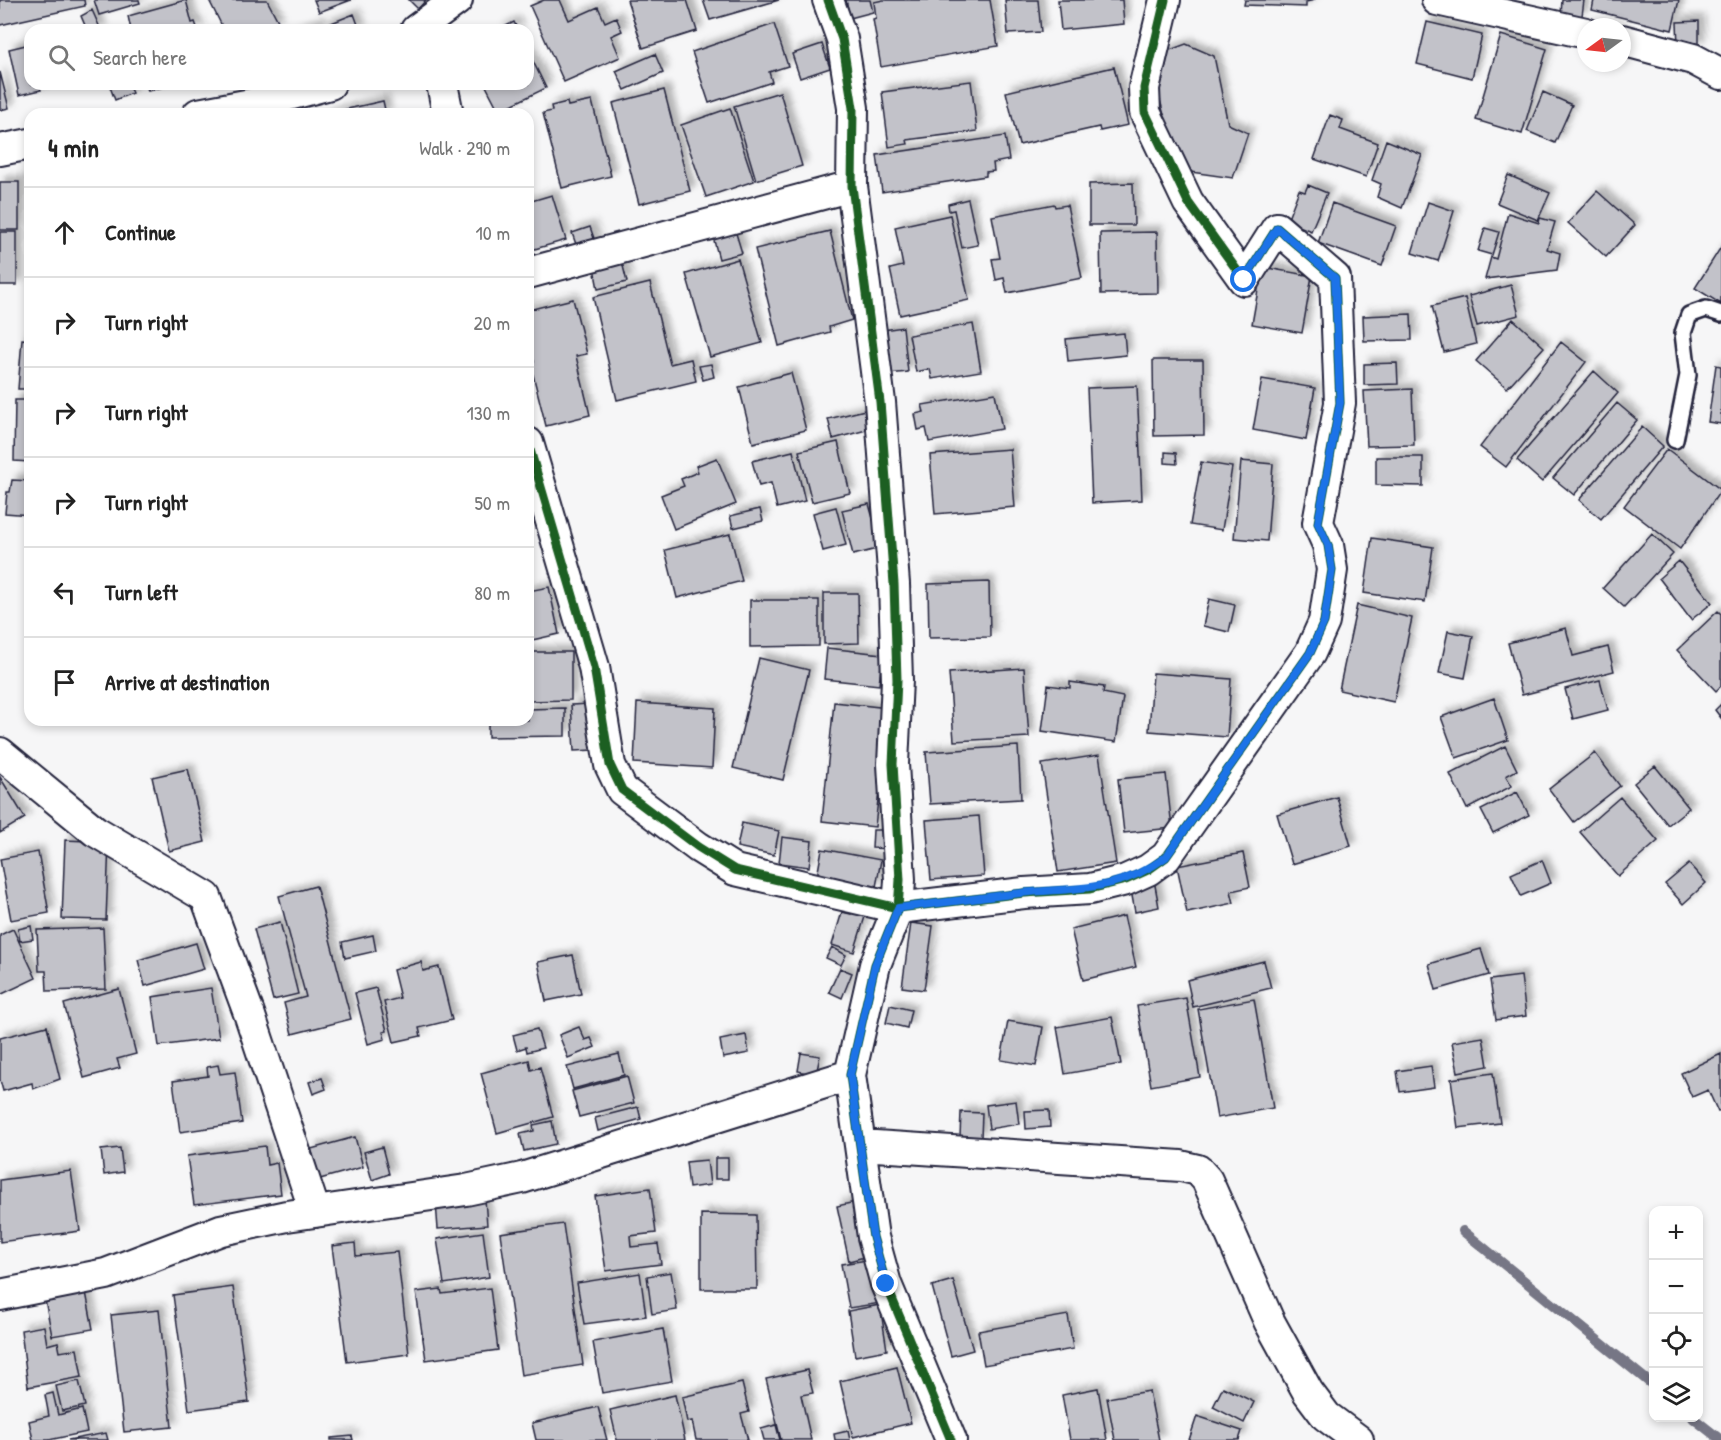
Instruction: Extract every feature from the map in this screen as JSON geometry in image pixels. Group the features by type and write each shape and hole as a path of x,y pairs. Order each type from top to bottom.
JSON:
{"street":[{"path":"429,24 457,0"},
{"path":"828,0 842,39 853,108 852,186 880,402 894,584 897,680 893,764 900,880 898,908 875,965 850,1075 873,1237 886,1284 949,1440"},
{"path":"534,463 594,667 610,765 622,790 698,847 735,870 898,908 1024,893 1090,889 1126,880 1148,870 1166,857 1310,653 1324,622 1332,570 1328,545 1318,523 1340,403 1335,278 1277,228 1244,280 1188,202 1145,112 1144,88 1165,0"},
{"path":"1437,0 1577,31"},
{"path":"1631,42 1693,59 1721,74"},
{"path":"230,108 307,90"},
{"path":"443,90 447,108"},
{"path":"0,150 24,145"},
{"path":"534,271 852,186"},
{"path":"0,753 95,831 206,897 250,1016 315,1212"},
{"path":"0,1295 106,1274 221,1230 315,1212 466,1190 522,1178 850,1075"},
{"path":"860,1145 1181,1166 1198,1170 1207,1180 1269,1321 1308,1392 1326,1416 1358,1440"}],"lane":[{"path":"1675,440 1688,375 1683,333 1689,315 1706,309 1721,314"}],"building":[{"path":"0,0 84,0 85,6 0,25"},
{"path":"94,0 139,0 140,3 99,15"},
{"path":"186,0 192,23 196,24 130,24 128,16"},
{"path":"209,0 267,0 278,21 272,24 221,24"},
{"path":"314,0 351,0 319,12"},
{"path":"409,0 426,0 418,9"},
{"path":"544,0 560,0 569,20 598,7 605,22 616,17 622,31 611,36 620,57 564,82 530,6"},
{"path":"627,0 687,0 697,31 643,48"},
{"path":"703,0 779,0 710,20"},
{"path":"846,0 870,0 873,12 850,18"},
{"path":"883,0 990,0 998,46 881,67 873,19 876,18 874,2"},
{"path":"1005,0 1038,0 1041,32 1008,34"},
{"path":"1058,0 1122,0 1124,24 1061,30"},
{"path":"1245,0 1315,0 1306,2 1306,7 1244,5"},
{"path":"1562,0 1584,0 1582,16 1561,15"},
{"path":"1594,0 1679,0 1672,30 1592,10"},
{"path":"92,10 98,24 84,24 81,16"},
{"path":"354,14 358,24 329,24"},
{"path":"1699,21 1699,45 1678,46 1677,22"},
{"path":"1427,22 1482,35 1472,78 1417,64"},
{"path":"774,24 788,66 769,72 772,82 709,103 692,52"},
{"path":"1501,35 1547,49 1522,134 1476,120"},
{"path":"822,44 830,68 800,78 792,54"},
{"path":"1186,44 1214,56 1228,124 1248,133 1233,178 1177,170 1154,74 1159,54"},
{"path":"24,45 24,90 41,90 19,95 9,49"},
{"path":"655,54 663,73 625,90 616,71"},
{"path":"534,63 546,88 505,108 497,108 488,90 534,90"},
{"path":"1114,67 1128,125 1100,131 1099,127 1019,145 1006,92"},
{"path":"0,72 9,108 0,110"},
{"path":"971,81 977,131 907,140 908,144 889,147 882,92"},
{"path":"111,90 131,90 132,93 115,100"},
{"path":"664,90 690,191 639,204 613,103"},
{"path":"780,92 802,166 756,180 734,106"},
{"path":"1543,92 1572,105 1555,143 1527,131"},
{"path":"383,101 385,108 352,108"},
{"path":"592,101 611,176 562,188 543,113 552,111 551,106 567,102 568,106"},
{"path":"730,108 754,181 706,197 681,125"},
{"path":"1330,115 1343,120 1340,129 1378,143 1366,177 1314,159"},
{"path":"1005,136 1009,160 993,163 994,171 986,172 986,176 882,192 877,155"},
{"path":"1386,140 1422,155 1402,208 1377,197 1381,184 1372,180"},
{"path":"1508,175 1550,193 1538,220 1497,203"},
{"path":"0,182 19,182 19,230 0,230"},
{"path":"1133,183 1134,225 1089,225 1089,184"},
{"path":"1308,185 1327,193 1311,231 1287,221 1299,190 1305,192"},
{"path":"1597,191 1635,225 1606,257 1568,223"},
{"path":"552,195 566,240 534,249 534,200"},
{"path":"968,199 978,245 962,248 954,210 949,211 948,204"},
{"path":"1428,202 1454,211 1438,261 1412,253"},
{"path":"1332,203 1396,226 1382,266 1318,243"},
{"path":"1054,204 1055,207 1067,205 1082,278 1007,293 1004,278 996,280 992,259 1000,258 992,216"},
{"path":"1508,213 1539,223 1540,218 1555,222 1547,249 1560,253 1557,270 1485,279 1491,257 1496,259"},
{"path":"950,215 969,300 900,315 890,269 903,266 895,227"},
{"path":"590,227 596,244 578,250 572,233"},
{"path":"1485,228 1499,232 1492,255 1478,251"},
{"path":"735,230 742,253 719,259 713,237"},
{"path":"830,231 852,320 829,327 830,332 779,346 755,249"},
{"path":"0,232 17,232 17,285 0,285"},
{"path":"1157,232 1158,293 1101,294 1100,233"},
{"path":"1721,247 1721,304 1695,288"},
{"path":"738,259 762,343 710,357 686,274"},
{"path":"622,262 627,282 598,289 594,268"},
{"path":"1262,267 1312,276 1302,333 1252,324"},
{"path":"650,283 670,364 691,359 696,381 617,400 593,297"},
{"path":"1511,285 1519,315 1477,326 1469,296"},
{"path":"1465,298 1476,344 1444,352 1432,306"},
{"path":"573,299 587,354 576,356 590,415 546,426 534,379 534,309"},
{"path":"1411,314 1412,340 1364,341 1363,316"},
{"path":"1513,319 1544,347 1507,388 1476,361"},
{"path":"973,324 981,371 932,379 930,369 916,372 909,335"},
{"path":"903,327 908,372 888,374 883,330"},
{"path":"1124,333 1126,355 1068,361 1066,339"},
{"path":"22,339 24,339 24,389 18,389"},
{"path":"1561,342 1586,362 1506,467 1480,447"},
{"path":"1153,360 1203,360 1204,435 1154,436"},
{"path":"1397,363 1398,384 1364,385 1364,364"},
{"path":"711,364 714,377 703,380 699,366"},
{"path":"1716,365 1721,366 1721,424 1708,422"},
{"path":"1594,371 1618,393 1542,482 1517,460"},
{"path":"791,373 806,430 753,443 739,387"},
{"path":"1262,379 1315,388 1306,440 1253,430"},
{"path":"1137,386 1142,500 1092,503 1087,388"},
{"path":"1412,389 1414,445 1367,446 1364,391"},
{"path":"995,393 1002,429 929,442 926,428 918,430 915,414 924,412 922,405"},
{"path":"15,400 24,400 24,462 14,461"},
{"path":"1617,403 1637,420 1574,495 1553,478"},
{"path":"865,410 870,429 833,439 828,419"},
{"path":"1642,427 1663,446 1601,519 1579,500"},
{"path":"838,442 850,493 812,502 799,451"},
{"path":"1010,449 1015,507 935,514 930,455"},
{"path":"1667,449 1721,490 1680,549 1624,506"},
{"path":"793,451 805,501 777,508 771,483 759,486 752,461"},
{"path":"1165,452 1176,453 1177,464 1165,463"},
{"path":"1376,457 1423,457 1423,486 1376,485"},
{"path":"717,458 736,504 674,529 661,495 684,486 681,479 698,472 696,466"},
{"path":"1241,461 1273,464 1267,541 1234,538"},
{"path":"1201,462 1232,467 1222,530 1190,525"},
{"path":"12,480 24,481 24,515 5,513 7,492 10,492"},
{"path":"869,504 881,548 853,555 842,510"},
{"path":"836,507 846,545 823,551 813,513"},
{"path":"760,509 763,521 733,528 730,516"},
{"path":"730,534 742,581 677,598 665,550"},
{"path":"1652,534 1673,554 1624,607 1603,588"},
{"path":"1372,538 1433,547 1425,602 1364,593"},
{"path":"1679,561 1712,603 1691,620 1659,578"},
{"path":"989,582 990,637 929,638 928,584"},
{"path":"549,587 559,634 534,640 534,590"},
{"path":"824,593 858,593 859,643 824,644"},
{"path":"1209,599 1235,605 1229,632 1203,626"},
{"path":"750,600 819,600 819,646 750,647"},
{"path":"1357,605 1412,618 1394,702 1339,690"},
{"path":"1718,611 1721,614 1721,686 1716,691 1677,650"},
{"path":"1566,628 1573,656 1608,647 1614,671 1522,695 1508,643"},
{"path":"1448,631 1473,636 1465,678 1439,673"},
{"path":"827,648 882,654 879,685 824,679"},
{"path":"534,652 571,652 571,700 534,701"},
{"path":"759,658 809,670 783,780 733,768"},
{"path":"1024,668 1029,737 954,741 949,673"},
{"path":"1153,673 1231,679 1227,737 1149,731"},
{"path":"1600,680 1608,710 1573,719 1565,689"},
{"path":"1070,682 1104,687 1103,693 1123,697 1116,742 1042,731 1048,685 1070,688"},
{"path":"1494,698 1508,740 1456,758 1441,717"},
{"path":"834,702 888,708 875,827 822,821"},
{"path":"637,703 715,708 712,768 634,763"},
{"path":"590,704 594,750 574,751 571,705"},
{"path":"1721,704 1721,718 1715,710"},
{"path":"565,708 565,736 488,737 488,726 534,726 534,709"},
{"path":"1018,746 1021,799 930,804 926,752"},
{"path":"1505,746 1517,770 1506,776 1512,786 1467,809 1450,774"},
{"path":"1595,753 1620,786 1574,822 1549,789"},
{"path":"1099,755 1116,863 1058,872 1042,764"},
{"path":"1655,766 1689,808 1668,825 1634,783"},
{"path":"188,769 205,842 169,851 152,777"},
{"path":"1166,774 1172,828 1124,833 1118,779"},
{"path":"0,777 25,818 0,833"},
{"path":"1517,792 1529,815 1493,833 1481,810"},
{"path":"1337,797 1351,846 1292,864 1277,814"},
{"path":"1620,797 1658,841 1618,876 1580,832"},
{"path":"979,816 984,876 931,880 926,820"},
{"path":"742,823 779,831 774,855 737,847"},
{"path":"873,830 890,830 890,849 872,848"},
{"path":"782,837 812,841 809,867 779,863"},
{"path":"65,840 109,842 106,920 62,919"},
{"path":"822,849 881,860 876,887 817,877"},
{"path":"38,852 49,913 11,920 0,859"},
{"path":"1243,853 1250,887 1231,891 1234,903 1187,913 1177,866"},
{"path":"1542,860 1551,883 1521,896 1511,874"},
{"path":"1689,864 1706,883 1683,904 1665,884"},
{"path":"1154,880 1159,907 1135,912 1130,885"},
{"path":"316,886 351,1019 292,1034 284,1003 306,997 279,896"},
{"path":"854,903 868,907 854,952 832,945 842,912 851,914"},
{"path":"1124,916 1136,967 1083,980 1071,929"},
{"path":"280,922 298,994 273,1000 254,929"},
{"path":"911,923 933,926 924,990 902,987"},
{"path":"31,926 33,939 20,941 18,929"},
{"path":"103,928 106,989 47,991 46,971 39,971 37,930"},
{"path":"13,929 36,978 0,995 0,935"},
{"path":"373,935 376,951 345,958 342,942"},
{"path":"196,943 204,969 145,986 138,960"},
{"path":"832,947 846,955 841,965 826,958"},
{"path":"1481,949 1489,975 1436,990 1429,964"},
{"path":"573,955 581,994 546,1001 538,962"},
{"path":"1264,961 1271,988 1193,1007 1187,980"},
{"path":"421,962 423,971 439,967 452,1020 419,1028 421,1036 394,1042 384,1002 400,998 393,970"},
{"path":"840,968 852,973 842,998 829,992"},
{"path":"1521,976 1526,1016 1496,1020 1490,980"},
{"path":"211,988 219,1038 159,1046 152,997"},
{"path":"376,988 387,1031 383,1032 385,1039 368,1044 355,993"},
{"path":"119,989 136,1054 117,1059 120,1068 84,1078 64,1004"},
{"path":"1186,998 1200,1077 1151,1086 1137,1006"},
{"path":"1254,999 1273,1108 1217,1118 1198,1009"},
{"path":"890,1005 911,1010 907,1028 886,1023"},
{"path":"1112,1017 1121,1064 1065,1074 1057,1027"},
{"path":"1008,1021 1043,1027 1036,1066 1001,1060"},
{"path":"47,1026 60,1079 33,1089 32,1083 3,1091 0,1080 0,1038"},
{"path":"579,1027 585,1040 591,1038 595,1047 568,1058 559,1035"},
{"path":"537,1029 543,1048 527,1052 526,1047 517,1050 513,1035"},
{"path":"746,1035 749,1053 723,1058 720,1040"},
{"path":"1483,1037 1488,1066 1458,1072 1452,1042"},
{"path":"801,1053 820,1056 816,1075 798,1071"},
{"path":"619,1054 624,1075 573,1089 567,1067"},
{"path":"1721,1054 1721,1111 1718,1112 1708,1090 1692,1097 1681,1073"},
{"path":"529,1060 531,1070 540,1067 553,1117 497,1133 481,1073"},
{"path":"218,1065 220,1074 235,1072 242,1123 180,1132 173,1081 208,1076 207,1067"},
{"path":"1431,1066 1434,1087 1400,1092 1397,1071"},
{"path":"1493,1073 1500,1123 1458,1128 1451,1079"},
{"path":"627,1076 634,1103 579,1117 572,1091"},
{"path":"322,1078 326,1089 313,1094 309,1082"},
{"path":"1016,1101 1019,1124 989,1129 986,1105"},
{"path":"638,1107 641,1119 598,1131 595,1118"},
{"path":"1049,1110 1050,1127 1026,1129 1025,1111"},
{"path":"961,1112 982,1113 981,1138 960,1137"},
{"path":"552,1121 556,1144 524,1151 520,1134 534,1131 533,1125"},
{"path":"355,1137 363,1167 320,1179 311,1149"},
{"path":"265,1146 267,1165 277,1163 281,1194 194,1205 187,1156"},
{"path":"382,1147 389,1174 372,1180 364,1152"},
{"path":"120,1148 123,1172 104,1175 101,1150"},
{"path":"715,1158 728,1158 728,1179 715,1179"},
{"path":"707,1160 710,1185 689,1188 686,1162"},
{"path":"71,1171 80,1231 0,1242 0,1180"},
{"path":"650,1188 656,1233 630,1236 631,1247 658,1244 661,1264 606,1271 595,1196"},
{"path":"485,1199 487,1225 438,1229 436,1203"},
{"path":"860,1201 872,1255 849,1261 837,1206"},
{"path":"701,1214 756,1215 757,1289 701,1289"},
{"path":"563,1224 583,1365 521,1375 500,1233"},
{"path":"483,1232 489,1277 444,1284 437,1239"},
{"path":"355,1243 356,1256 397,1252 409,1354 347,1362 332,1246"},
{"path":"874,1259 881,1303 849,1308 841,1264"},
{"path":"671,1272 677,1310 652,1314 647,1276"},
{"path":"640,1273 646,1316 584,1324 577,1283"},
{"path":"953,1280 973,1350 951,1356 932,1286"},
{"path":"233,1287 249,1402 189,1410 173,1295"},
{"path":"490,1288 498,1350 426,1360 416,1292 441,1289 442,1294"},
{"path":"86,1292 93,1329 52,1336 45,1300"},
{"path":"880,1305 887,1350 855,1356 848,1311"},
{"path":"159,1310 172,1427 124,1432 111,1315"},
{"path":"1068,1315 1073,1349 984,1365 978,1331"},
{"path":"44,1326 47,1345 58,1342 60,1352 77,1349 82,1377 28,1387 21,1330"},
{"path":"663,1329 672,1381 602,1393 593,1342"},
{"path":"897,1367 911,1423 853,1437 840,1381"},
{"path":"807,1370 813,1393 801,1395 811,1440 781,1440 766,1379"},
{"path":"79,1381 85,1406 62,1411 56,1386"},
{"path":"742,1383 749,1412 741,1414 748,1440 696,1440 692,1421 687,1422 682,1397"},
{"path":"1223,1387 1254,1402 1244,1423 1213,1407"},
{"path":"1098,1388 1107,1440 1070,1440 1062,1395"},
{"path":"1149,1391 1159,1440 1115,1440 1107,1398"},
{"path":"53,1393 58,1415 82,1409 87,1432 49,1440 33,1440 29,1421 49,1416 45,1395"},
{"path":"675,1395 685,1440 617,1440 610,1410"},
{"path":"598,1407 607,1440 536,1440 532,1423"},
{"path":"1197,1416 1242,1431 1239,1440 1189,1440"},
{"path":"776,1425 780,1440 764,1440 761,1429"},
{"path":"848,1431 850,1440 835,1440 834,1434"},
{"path":"106,1433 108,1440 68,1440"},
{"path":"352,1436 353,1440 331,1440 331,1438"}],"waterway":[{"path":"1463,1231 1649,1382"},
{"path":"1698,1422 1721,1440"}],"cycle path":[{"path":"828,0 842,39 853,108 852,186 880,402 894,584 897,680 893,764 900,880 898,908 875,965 850,1075 873,1237 886,1284 951,1440"},
{"path":"534,463 594,667 610,765 622,790 698,847 735,870 898,908 1024,893 1090,889 1126,880 1148,870 1166,857 1310,653 1324,622 1332,570 1328,545 1318,523 1340,403 1335,278 1277,228 1244,280 1188,202 1145,112 1144,88 1165,0"}],"route":[{"path":"886,1284 873,1237 850,1075 875,965 898,908 1024,893 1090,889 1126,880 1148,870 1166,857 1310,653 1324,622 1332,570 1328,545 1318,523 1340,403 1335,278 1277,228 1244,280"}]}
